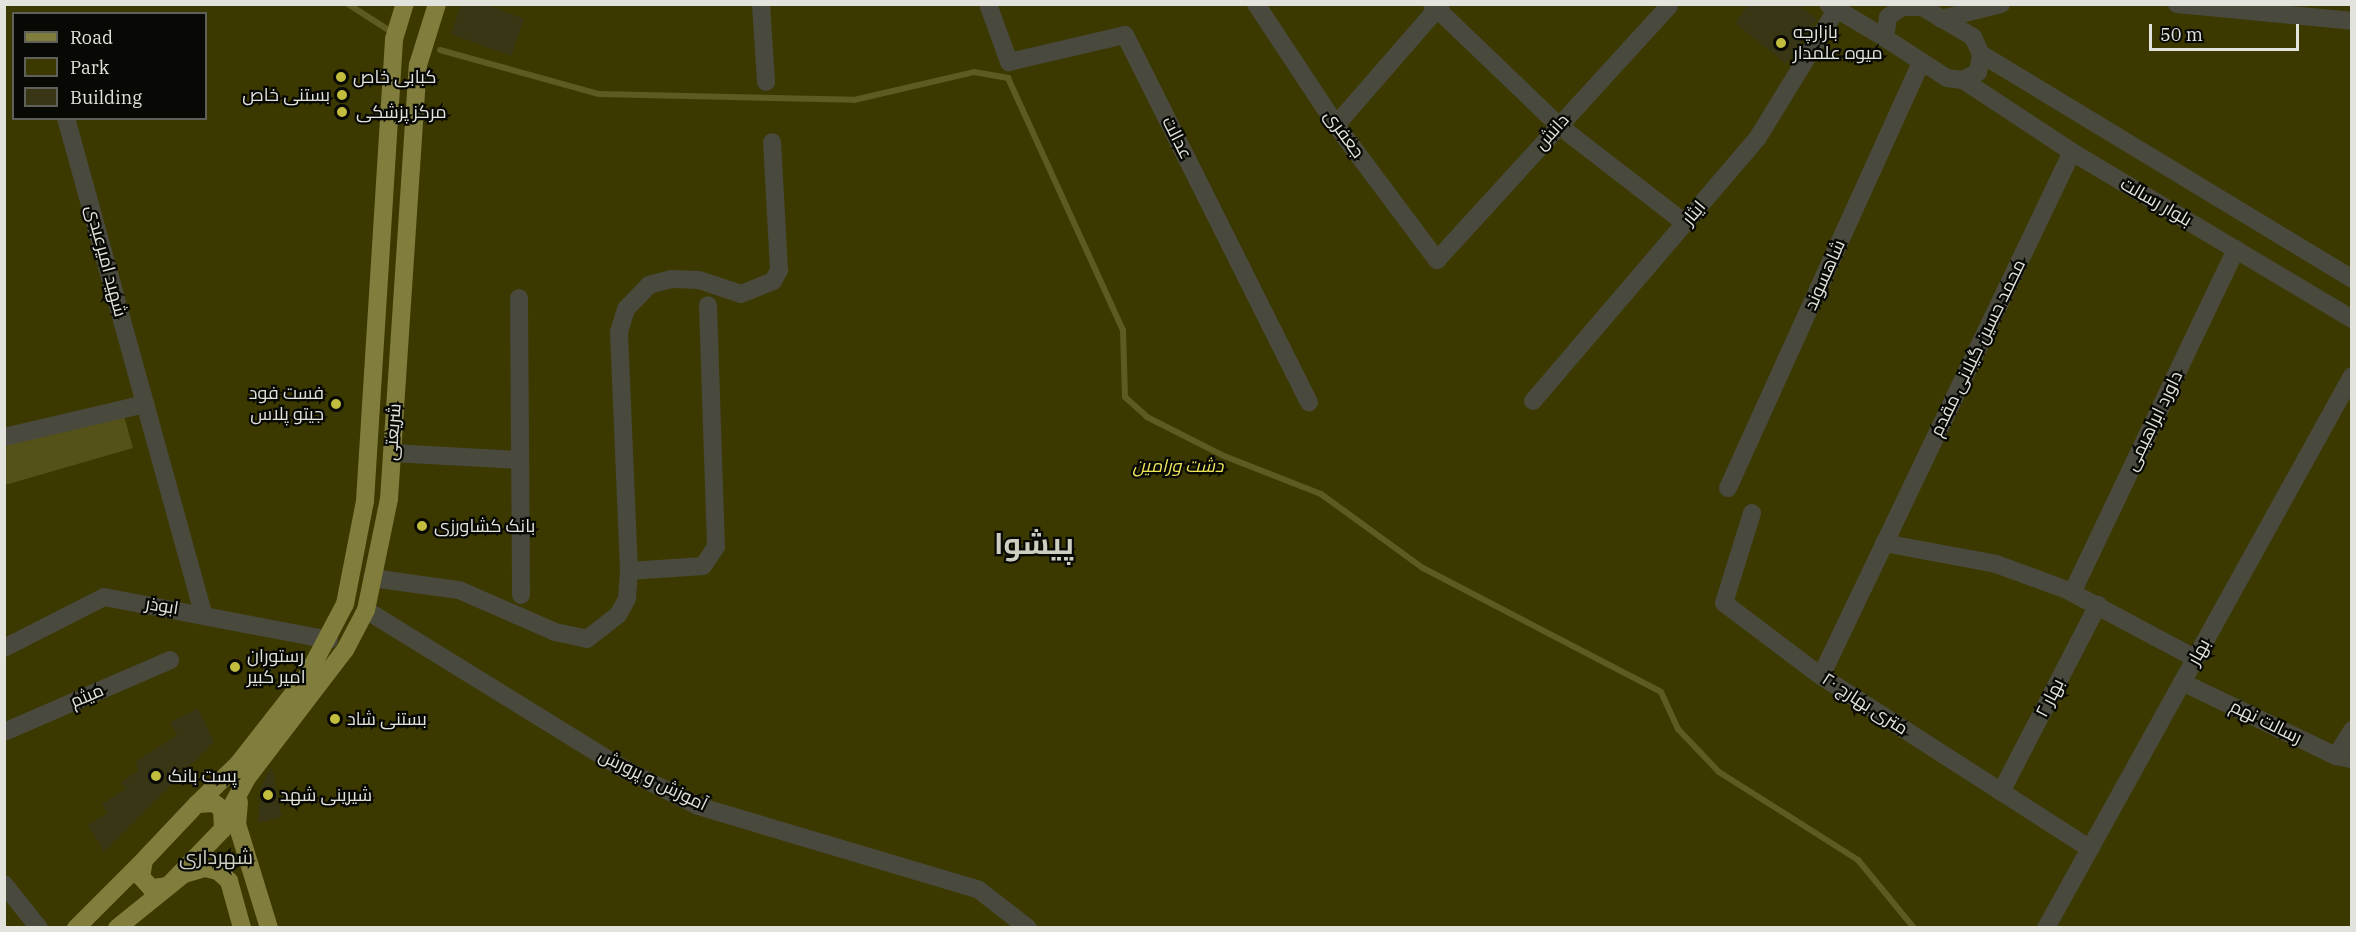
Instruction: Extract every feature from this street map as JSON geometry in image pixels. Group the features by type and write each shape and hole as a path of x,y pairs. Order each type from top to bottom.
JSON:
{"main road":[{"name":"شریعتی","path":"168,886 224,823 247,778 345,651 366,610 389,499 418,65 436,4"},
{"name":"شریعتی","path":"144,860 238,765 329,640 345,604 365,501 394,39 403,9"},
{"path":"247,778 237,816 269,927"},
{"path":"197,804 214,803 224,823 223,837 247,856"},
{"path":"144,860 140,872 147,886 159,890 168,886"},
{"path":"76,927 144,860"},
{"path":"117,927 168,886 191,871 218,871 229,881 240,920"},
{"path":"240,920 243,893 253,893 262,902"}],"street":[{"path":"761,4 766,82"},
{"name":"عدالت","path":"988,4 1009,62 1125,35 1309,402"},
{"name":"جعفری","path":"1256,4 1336,125 1437,260"},
{"path":"1941,19 2001,4"},
{"path":"2177,4 2298,10 2352,21"},
{"path":"1336,125 1437,6 1557,125 1685,223"},
{"name":"دانش","path":"1437,260 1557,125 1669,6"},
{"path":"1832,7 1885,38 1888,17 1902,7 1918,6 1973,37 1981,54 1978,72 1963,80"},
{"name":"ایثار","path":"1533,401 1757,139 1832,7"},
{"name":"بلوار رسالت","path":"1885,38 1947,78 1963,80 2072,152 2352,319"},
{"name":"بلوار رسالت","path":"1981,54 2352,279"},
{"name":"شاهسوند","path":"1728,488 1921,63"},
{"name":"شهید امیرعبدی","path":"67,120 203,613"},
{"path":"372,578 459,590 555,632 587,639 618,615 627,599 629,572 619,332 626,309 649,285 671,279 699,280 741,294 773,281 779,270 772,142"},
{"name":"محمد حسین گیلانی مقدم","path":"1821,676 2072,152"},
{"name":"داورد ابراهیمی","path":"2072,592 2236,249"},
{"path":"519,298 521,595"},
{"path":"629,572 703,566 716,547 708,305"},
{"name":"بهار","path":"2046,927 2352,376"},
{"path":"4,437 146,404"},
{"path":"392,453 520,460"},
{"name":"۲۰ متری بهارچ","path":"1752,513 1724,603 1821,676 2090,849"},
{"path":"1884,543 1996,564 2072,592 2195,658"},
{"name":"ابوذر","path":"4,648 104,597 203,613 329,640"},
{"name":"بهار ۲","path":"2001,792 2098,605"},
{"name":"آموزش و پرورش","path":"366,610 622,768 698,806 979,890 1028,927"},
{"name":"میثم","path":"4,732 170,660"},
{"name":"رسالت نهم","path":"2182,682 2344,758"},
{"path":"2344,758 2352,730"},
{"path":"4,884 39,927"}],"green space":[{"name":"دشت ورامین","path":"5,5 2351,5 2351,927 5,928"}],"shaded area":[{"path":"122,409 133,448 5,485 5,443"}],"building":[{"path":"461,4 485,4 524,19 511,56 451,34"},
{"name":"بازارچه میوه علمدار","path":"1749,4 1798,4 1817,19 1786,64 1735,23"},
{"path":"198,708 214,742 104,852 88,825 107,813 102,804 125,789 121,782 139,770 135,762 177,735 170,722"},
{"name":"شیرینی شهد","path":"272,767 282,817 258,823 261,785"}],"waterway":[{"path":"348,4 387,29"},
{"path":"440,50 599,94 854,100 974,72 1008,78 1123,330 1125,397 1147,417 1224,456 1321,494 1423,568 1661,692 1678,729 1719,772 1858,860 1914,928"}],"place":[{"name":"بازارچه میوه علمدار","path":"1781,43"},
{"name":"کبابی خاص","path":"341,77"},
{"name":"بستنی خاص","path":"342,95"},
{"name":"مرکز پزشکی","path":"342,112"},
{"name":"فست فود جیتو پلاس","path":"336,404"},
{"name":"بانک کشاورزی","path":"422,526"},
{"name":"رستوران امیر کبیر","path":"235,667"},
{"name":"بستنی شاد","path":"335,719"},
{"name":"پست بانک","path":"156,776"},
{"name":"شیرینی شهد","path":"268,795"}],"district":[{"name":"پیشوا","path":"1034,543"},
{"name":"شهرداری","path":"216,856"}]}
